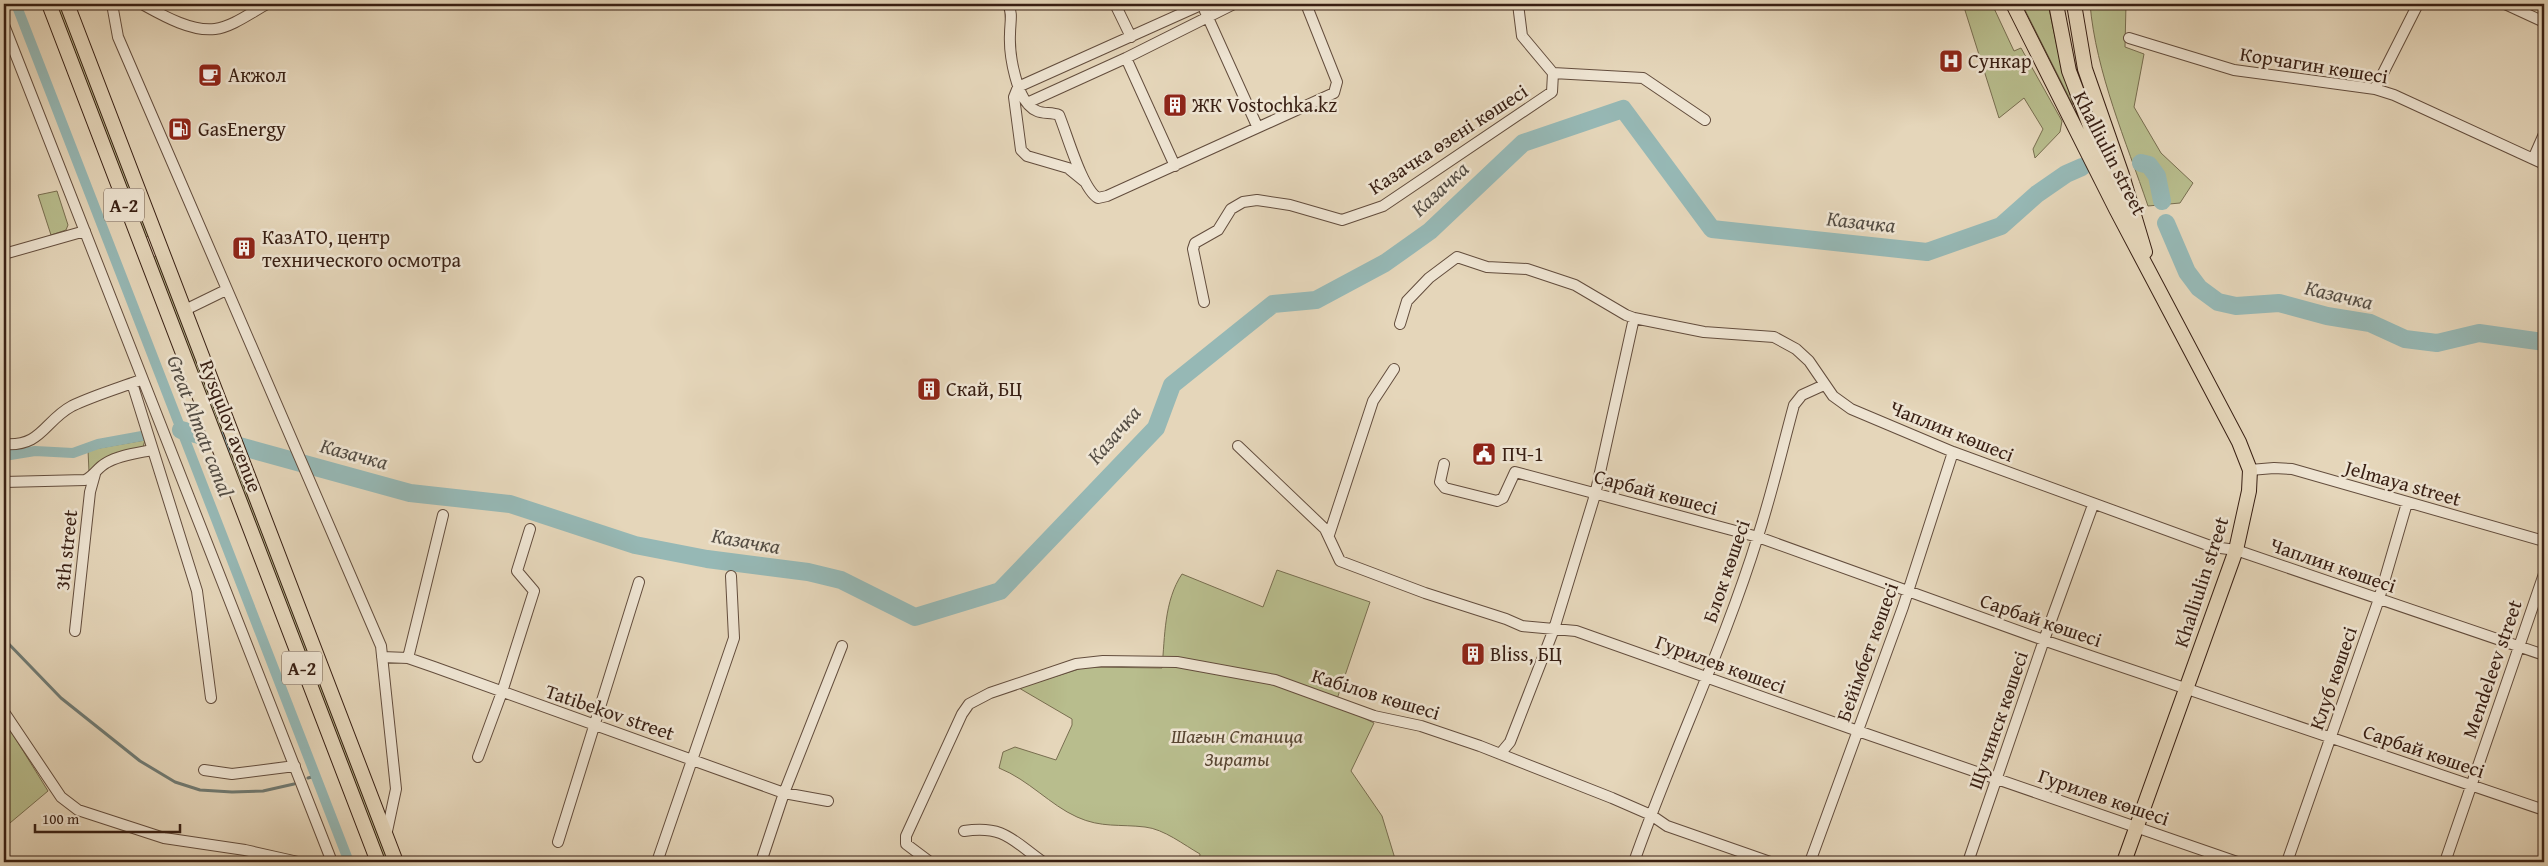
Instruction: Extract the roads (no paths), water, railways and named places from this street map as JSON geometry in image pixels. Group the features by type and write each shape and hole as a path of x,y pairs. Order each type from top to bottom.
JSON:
{"main road":[{"name":"Rysqulov avenue","path":"49,4 227,473 378,862"},
{"name":"Rysqulov avenue","path":"67,4 396,862"},
{"name":"Khalliulin street","path":"2013,4 2174,320 2239,442 2250,470 2249,492 2236,550 2124,862"},
{"name":"Khalliulin street","path":"2056,4 2069,71 2080,102 2174,320"},
{"path":"2074,4 2085,69 2114,149 2145,252"},
{"path":"140,245 157,238"}],"street":[{"path":"112,4 118,37 381,646 396,789 385,836"},
{"path":"142,4 164,16 201,29 225,27 262,5"},
{"path":"1008,4 1012,12 1010,35 1018,87 1027,103 1037,111 1059,115 1086,183 1092,195 1098,198 1107,196 1175,166 1257,126 1334,92 1337,87 1306,4"},
{"path":"1115,4 1131,37"},
{"path":"1086,183 1068,168 1027,156 1021,150 1014,97 1018,87 1202,4 1257,126"},
{"path":"1027,103 1126,58 1207,16 1217,7 1234,4"},
{"name":"Казачка өзені көшесі","path":"1204,302 1193,249 1195,243 1218,230 1231,209 1243,202 1257,200 1290,205 1342,220 1383,206 1552,92 1553,73 1522,36 1518,4"},
{"path":"2375,89 2418,4"},
{"path":"2505,4 2544,22"},
{"path":"4,25 85,231 137,382 295,766 332,862"},
{"name":"Корчагин көшесі","path":"2129,38 2234,70 2375,89 2394,95 2544,164"},
{"path":"1126,58 1175,166"},
{"path":"1553,73 1644,78 1705,120"},
{"path":"2533,159 2544,134"},
{"path":"4,254 85,231"},
{"name":"Чаплин көшесі","path":"1400,324 1407,300 1452,258 1457,257 1487,267 1527,269 1575,285 1634,318 1704,332 1774,337 1796,349 1808,361 1833,396 1851,410 1953,452 2093,505 2213,547 2236,550 2544,655"},
{"path":"185,310 226,290"},
{"path":"1500,754 1510,742 1554,629 1595,495 1634,318"},
{"path":"1329,535 1373,401 1394,369"},
{"path":"4,444 33,440 72,407 137,382"},
{"path":"137,382 152,450 197,591 211,698"},
{"name":"Блок көшесі","path":"1634,862 1707,677 1758,537 1794,405 1802,395 1824,385"},
{"name":"Гурилев көшесі","path":"1238,446 1329,535 1333,550 1340,561 1425,593 1506,618 1522,626 1576,631 2237,862"},
{"name":"3th street","path":"4,482 76,481 92,477 111,460 152,450"},
{"name":"Бейімбет көшесі","path":"1810,862 1908,592 1953,452"},
{"name":"Сарбай көшесі","path":"1444,464 1440,482 1445,488 1497,500 1503,498 1510,487 1515,472 1595,495 1758,537 2044,640 2544,810"},
{"name":"Jelmaya street","path":"2250,470 2292,469 2544,541"},
{"name":"3th street","path":"75,631 90,492 95,474"},
{"name":"Клуб көшесі","path":"2287,862 2379,598 2407,503"},
{"name":"Щучинск көшесі","path":"1968,862 2044,640 2093,505"},
{"path":"408,658 443,514"},
{"path":"478,757 502,692 534,592 517,571 530,529"},
{"name":"Mendeleev street","path":"2445,862 2544,574"},
{"path":"656,862 734,638 731,576"},
{"path":"558,842 639,582"},
{"path":"762,862 784,793 842,646"},
{"name":"Tatibekov street","path":"382,657 408,658 784,793 828,801"},
{"name":"Кабілов көшесі","path":"930,862 906,844 906,836 962,714 969,704 990,693 1076,664 1103,661 1177,662 1275,680 1374,716 1421,726 1500,754 1651,815 1667,826 1770,862"},
{"path":"4,712 62,797 78,810 164,838 245,850 298,862"},
{"path":"204,770 232,774 295,766"},
{"path":"964,831 983,828 1000,831 1043,862"}],"waterway":[{"name":"Great Almatı canal","path":"16,4 349,862"},
{"name":"Казачка","path":"181,430 410,493 510,504 635,545 707,559 808,572 841,580 915,617 1000,591 1156,428 1172,385 1273,304 1316,300 1385,263 1430,231 1523,143 1623,109 1712,229 1927,252 2001,226 2037,194 2066,174 2082,167"},
{"name":"Казачка","path":"2141,163 2149,165 2157,176 2162,201"},
{"name":"Казачка","path":"2166,223 2187,272 2199,288 2218,302 2236,306 2279,303 2327,316 2370,323 2405,339 2437,343 2479,333 2544,342"},
{"path":"4,456 35,451 73,453 98,444 142,436"},
{"path":"4,639 61,698 140,761 175,782 200,790 232,792 263,791 294,784"},
{"path":"308,778 315,776"}],"place":[{"name":"Сункар","path":"1951,61"},
{"name":"Акжол","path":"210,75"},
{"name":"ЖК Vostochka.kz","path":"1175,105"},
{"name":"GasEnergy","path":"180,129"},
{"name":"КазАТО, центр технического осмотра","path":"244,248"},
{"name":"Скай, БЦ","path":"929,389"},
{"name":"ПЧ-1","path":"1484,454"},
{"name":"Bliss, БЦ","path":"1473,654"}],"park label":[{"name":"Шағын Станица Зираты","path":"1237,748"}]}
